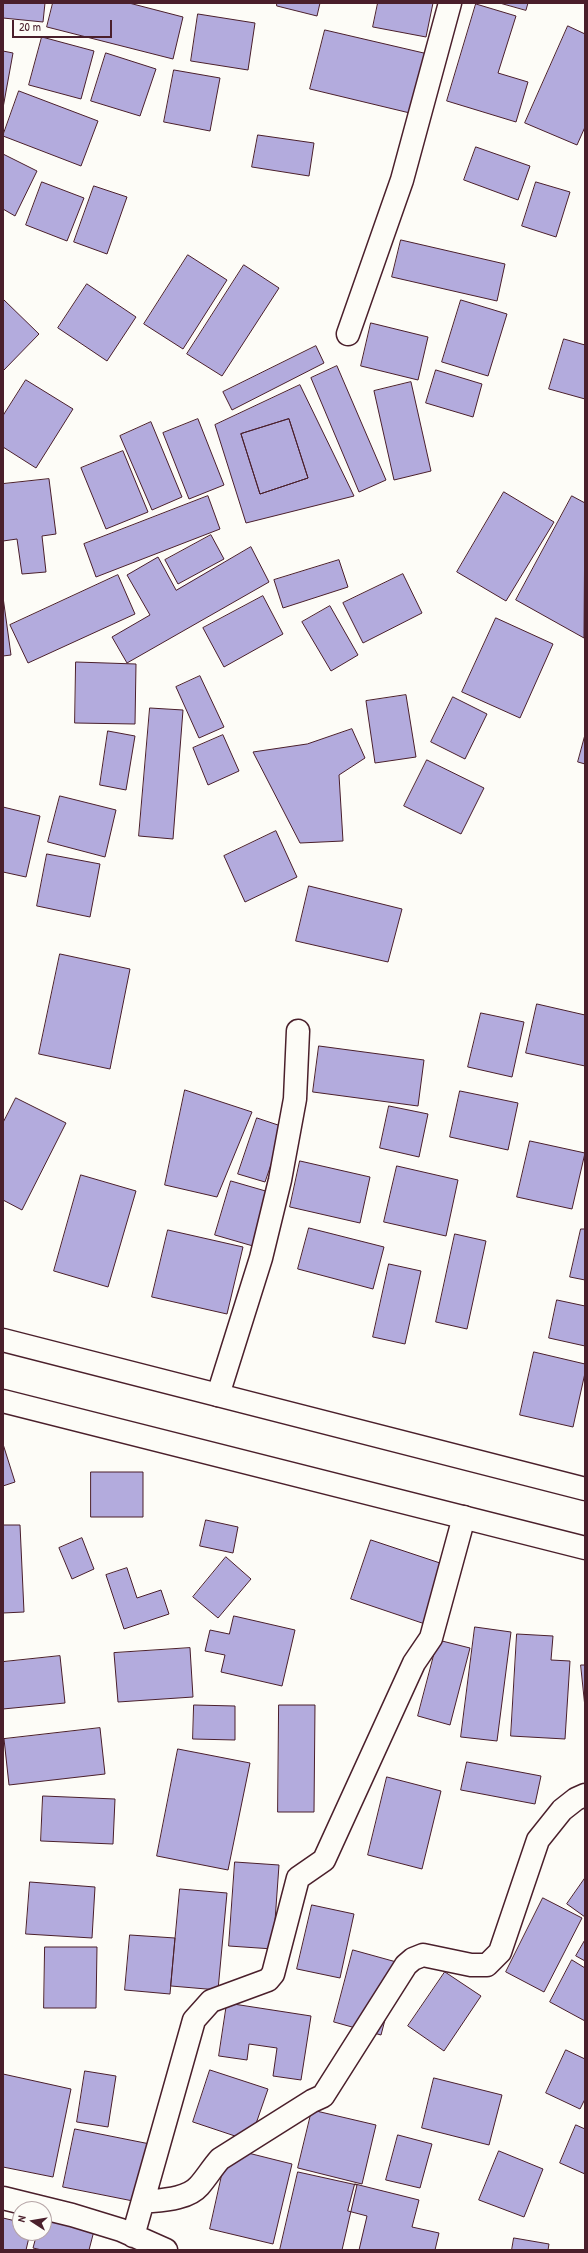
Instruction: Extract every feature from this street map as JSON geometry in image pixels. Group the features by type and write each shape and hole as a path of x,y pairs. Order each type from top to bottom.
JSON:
{"street":[{"path":"348,334 402,180 450,3"},
{"path":"218,1395 261,1258 280,1180 295,1099 298,1031"},
{"path":"3,1340 585,1489"},
{"path":"3,1401 585,1548"},
{"path":"133,2236 194,2020 212,2001 268,1980 273,1974 298,1878 324,1860 414,1663 431,1638 464,1517"},
{"path":"142,2202 181,2196 198,2187 209,2171 220,2159 312,2101 323,2096 406,1965 413,1958 423,1956 471,1964 487,1965 500,1952 538,1840 562,1810 576,1799 585,1795"},
{"path":"3,2198 72,2215 133,2236 166,2250"}],"building":[{"path":"3,3 45,3 43,22 3,18"},
{"path":"53,3 129,3 183,17 173,59 47,27"},
{"path":"277,3 320,3 317,16 277,6"},
{"path":"378,3 433,3 426,37 373,27"},
{"path":"500,3 528,3 526,10"},
{"path":"476,4 516,16 498,73 528,82 516,122 447,101"},
{"path":"198,14 255,23 248,70 191,61"},
{"path":"568,26 585,34 585,127 577,145 525,123"},
{"path":"325,30 428,54 414,114 310,89"},
{"path":"42,37 94,51 81,99 29,85"},
{"path":"3,51 13,53 3,108"},
{"path":"106,53 156,69 140,116 91,101"},
{"path":"174,70 220,78 210,131 164,122"},
{"path":"19,91 98,121 81,166 3,136"},
{"path":"258,135 314,143 309,176 252,167"},
{"path":"476,147 530,166 518,200 464,180"},
{"path":"3,154 37,171 15,216 3,209"},
{"path":"42,182 84,198 67,241 26,225"},
{"path":"536,182 570,192 556,237 522,226"},
{"path":"94,186 127,197 107,254 74,242"},
{"path":"401,240 505,264 497,301 392,277"},
{"path":"188,255 227,280 183,349 144,324"},
{"path":"244,265 279,288 222,376 187,354"},
{"path":"87,284 136,317 107,361 58,328"},
{"path":"3,299 39,334 3,371"},
{"path":"461,300 507,314 488,376 442,362"},
{"path":"371,323 428,337 418,380 361,366"},
{"path":"564,339 585,345 585,399 549,389"},
{"path":"316,346 324,363 232,410 223,392"},
{"path":"337,366 386,480 359,492 311,378"},
{"path":"436,370 482,384 473,417 426,403"},
{"path":"26,380 73,409 36,468 3,447 3,416"},
{"path":"411,382 431,471 394,480 374,391"},
{"path":"300,385 354,496 246,523 215,425","holes":["289,419 308,478 260,494 241,434"]},
{"path":"198,419 224,485 189,499 163,433"},
{"path":"289,419 308,478 260,494 241,434"},
{"path":"151,422 182,497 152,510 120,436"},
{"path":"123,451 148,512 106,529 81,468"},
{"path":"49,479 56,534 42,536 46,572 22,574 17,539 3,541 3,484"},
{"path":"504,492 554,522 506,601 457,572"},
{"path":"208,496 220,529 96,577 84,544"},
{"path":"572,496 585,503 584,638 516,600"},
{"path":"211,535 224,559 178,584 165,560"},
{"path":"251,547 269,582 127,663 112,637 150,615 127,575 158,557 176,590"},
{"path":"339,560 348,587 283,608 274,580"},
{"path":"403,574 422,613 363,643 343,603"},
{"path":"118,575 135,614 28,663 10,625"},
{"path":"263,596 283,634 224,667 203,628"},
{"path":"3,597 11,655 3,656"},
{"path":"330,606 358,655 331,671 302,622"},
{"path":"496,618 553,644 520,718 462,692"},
{"path":"76,662 136,664 135,724 75,723"},
{"path":"200,676 224,727 199,738 176,687"},
{"path":"406,695 416,757 375,763 366,701"},
{"path":"453,697 487,714 465,759 431,742"},
{"path":"150,708 183,710 173,839 139,836"},
{"path":"352,729 365,758 339,775 343,841 300,843 253,752 307,744"},
{"path":"108,731 135,736 126,790 100,785"},
{"path":"223,735 239,771 208,785 193,748"},
{"path":"585,735 585,764 578,762"},
{"path":"427,760 484,788 461,834 404,806"},
{"path":"60,796 116,810 105,857 48,842"},
{"path":"3,807 40,816 26,877 3,872"},
{"path":"276,831 297,877 245,902 224,856"},
{"path":"47,854 100,864 90,917 37,906"},
{"path":"309,886 402,909 388,962 296,941"},
{"path":"60,954 130,969 110,1069 39,1054"},
{"path":"537,1004 585,1015 585,1066 526,1053"},
{"path":"481,1013 524,1022 512,1077 468,1067"},
{"path":"319,1046 424,1060 418,1106 313,1092"},
{"path":"185,1090 252,1112 217,1197 165,1185"},
{"path":"460,1091 518,1103 508,1150 450,1137"},
{"path":"16,1098 66,1123 22,1210 3,1200 3,1123"},
{"path":"389,1106 428,1114 419,1157 380,1148"},
{"path":"257,1118 284,1127 265,1182 238,1174"},
{"path":"530,1141 585,1153 572,1209 517,1197"},
{"path":"300,1161 370,1177 360,1223 290,1207"},
{"path":"397,1166 458,1180 446,1236 384,1222"},
{"path":"81,1175 136,1191 108,1287 54,1271"},
{"path":"231,1181 269,1192 253,1246 215,1235"},
{"path":"309,1228 384,1247 373,1289 298,1269"},
{"path":"581,1229 585,1229 585,1280 570,1277"},
{"path":"168,1230 243,1247 227,1314 152,1297"},
{"path":"455,1234 486,1241 467,1329 436,1322"},
{"path":"389,1264 421,1271 405,1344 373,1337"},
{"path":"557,1300 585,1306 585,1346 549,1338"},
{"path":"534,1352 585,1364 585,1373 573,1427 520,1415"},
{"path":"3,1444 15,1482 3,1486"},
{"path":"91,1472 143,1472 143,1517 91,1517"},
{"path":"206,1520 238,1527 233,1553 200,1546"},
{"path":"3,1525 20,1525 24,1612 3,1613"},
{"path":"82,1538 94,1569 72,1579 59,1548"},
{"path":"371,1540 446,1565 425,1624 351,1599"},
{"path":"226,1557 251,1579 218,1618 193,1597"},
{"path":"127,1568 137,1598 161,1590 169,1614 124,1629 106,1575"},
{"path":"234,1616 295,1630 282,1686 221,1672 225,1655 205,1651 210,1630 229,1634"},
{"path":"475,1627 511,1632 497,1741 461,1737"},
{"path":"517,1634 553,1636 551,1660 570,1661 565,1739 511,1736"},
{"path":"438,1640 470,1648 450,1725 418,1716"},
{"path":"190,1648 193,1697 118,1702 114,1653"},
{"path":"60,1656 65,1703 3,1709 3,1662"},
{"path":"581,1665 585,1665 585,1707"},
{"path":"194,1705 235,1706 235,1740 193,1739"},
{"path":"279,1705 315,1705 314,1812 278,1812"},
{"path":"100,1728 105,1774 9,1785 4,1739"},
{"path":"178,1749 250,1763 228,1870 157,1856"},
{"path":"467,1762 541,1776 535,1804 461,1790"},
{"path":"387,1777 441,1791 422,1869 368,1855"},
{"path":"43,1796 115,1799 113,1844 41,1841"},
{"path":"235,1862 279,1865 273,1949 229,1946"},
{"path":"585,1878 585,1917 567,1904"},
{"path":"30,1882 95,1887 92,1938 26,1934"},
{"path":"180,1889 227,1893 218,1990 171,1986"},
{"path":"543,1898 582,1918 544,1992 506,1972"},
{"path":"312,1905 354,1914 340,1978 297,1969"},
{"path":"130,1935 175,1938 170,1994 125,1990"},
{"path":"585,1940 585,1961 576,1956"},
{"path":"45,1947 97,1947 96,2008 44,2008"},
{"path":"353,1950 400,1963 381,2035 334,2022"},
{"path":"572,1960 585,1968 585,2021 550,2002"},
{"path":"445,1972 481,1996 444,2051 408,2026"},
{"path":"227,2003 311,2016 301,2080 273,2076 277,2048 249,2044 247,2060 219,2056"},
{"path":"566,2050 585,2059 585,2099 580,2109 546,2093"},
{"path":"210,2070 268,2089 250,2141 193,2122"},
{"path":"85,2071 116,2076 108,2127 77,2122"},
{"path":"3,2074 71,2089 53,2177 3,2167"},
{"path":"434,2078 502,2095 489,2145 422,2128"},
{"path":"312,2110 376,2125 362,2184 298,2168"},
{"path":"576,2125 585,2129 585,2174 560,2163"},
{"path":"75,2129 160,2146 148,2204 63,2187"},
{"path":"398,2135 432,2144 420,2188 386,2180"},
{"path":"228,2148 292,2164 273,2244 210,2229"},
{"path":"499,2151 543,2169 524,2217 479,2200"},
{"path":"298,2172 357,2185 342,2250 280,2250"},
{"path":"355,2184 419,2200 412,2227 439,2233 435,2250 359,2250 367,2216 348,2211"},
{"path":"52,2215 95,2227 89,2250 42,2250 33,2248 35,2241 52,2241"},
{"path":"3,2218 12,2220 12,2241 28,2241 26,2250 3,2250"},
{"path":"514,2238 549,2244 548,2250 512,2250"}]}
